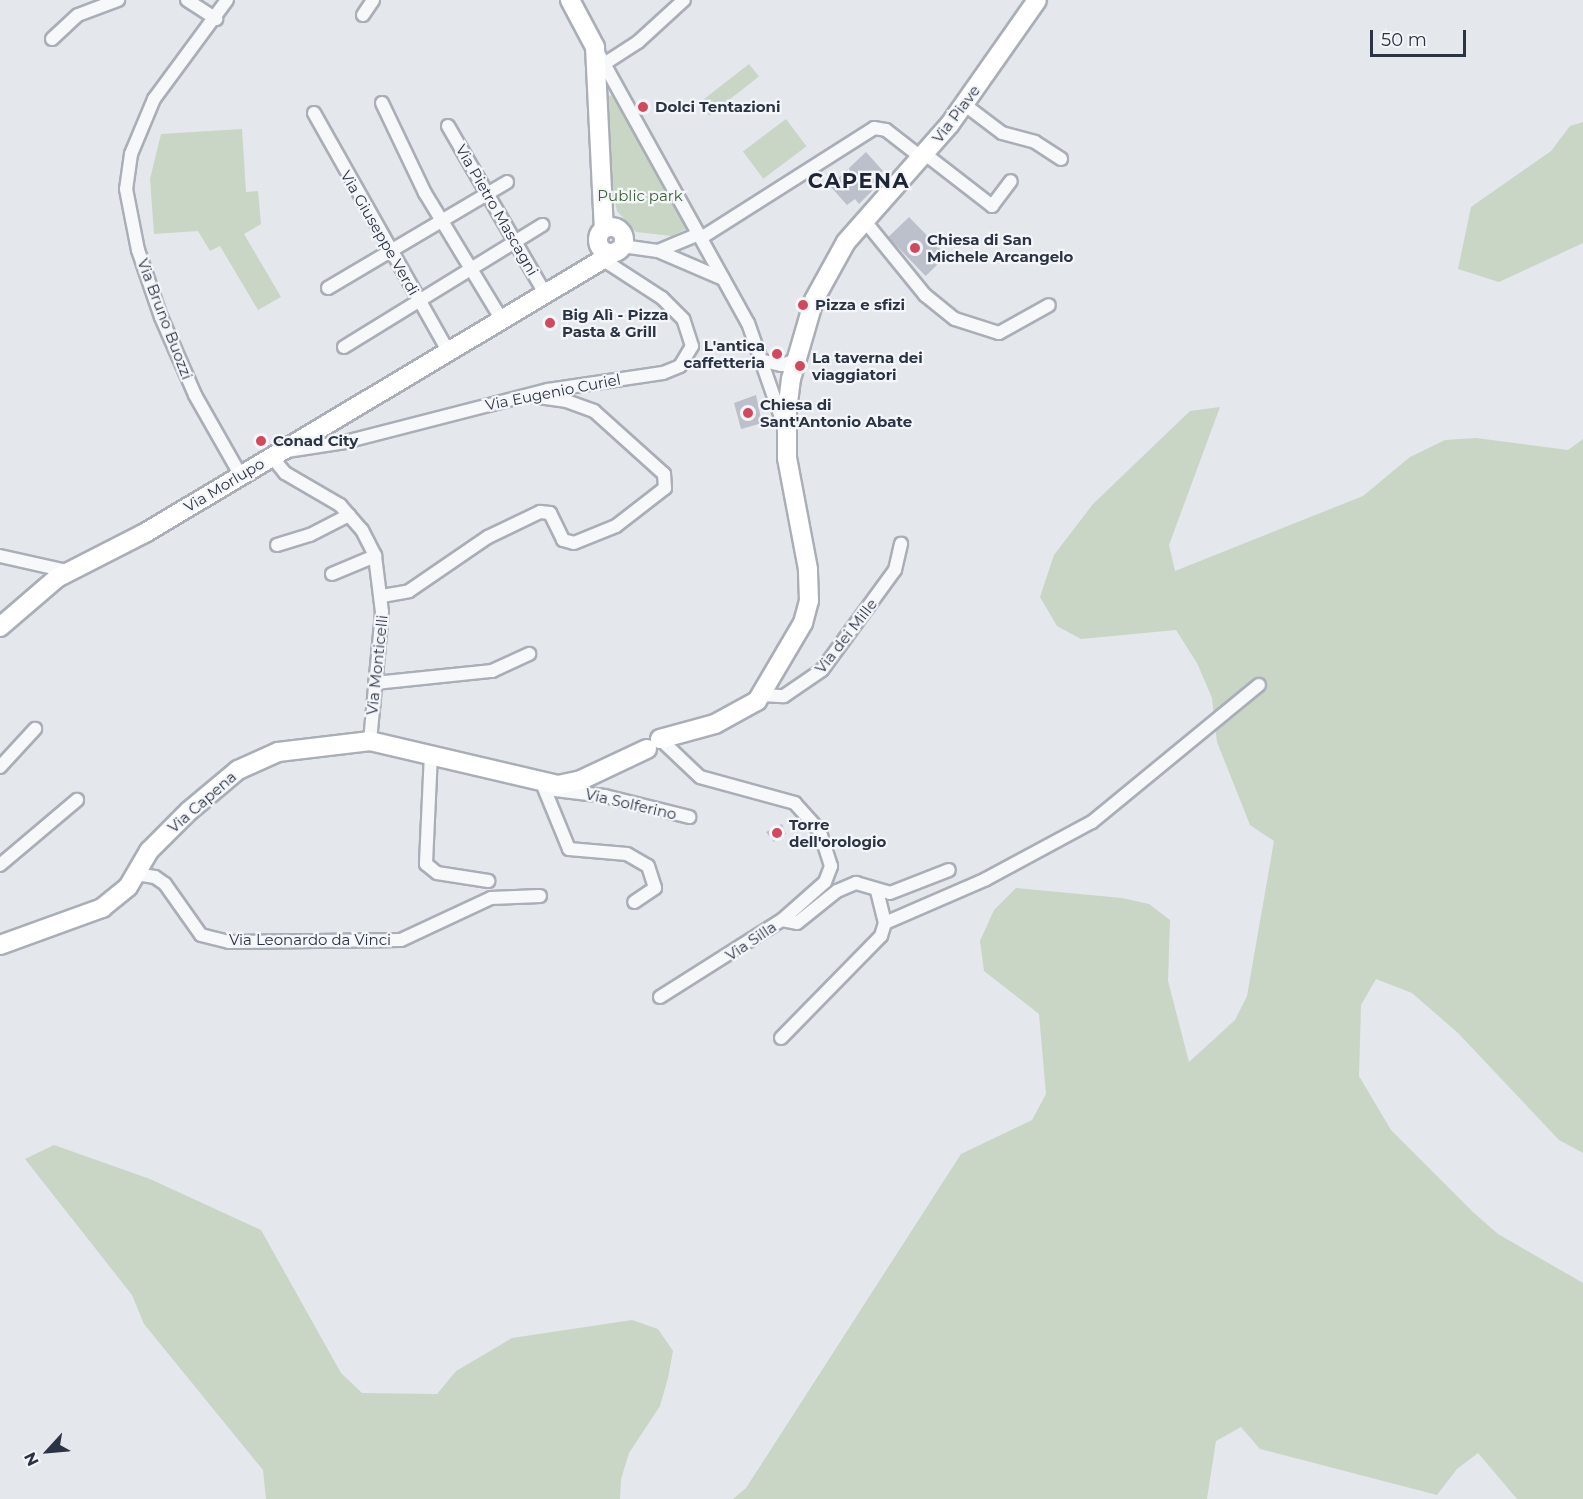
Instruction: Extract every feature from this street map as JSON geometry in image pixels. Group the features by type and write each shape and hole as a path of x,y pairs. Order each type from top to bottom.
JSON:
{"main road":[{"path":"570,0 595,47 601,234 603,250 614,253"},
{"name":"Via Piave","path":"762,694 806,616 808,569 786,435 796,360 821,282 864,220 924,156 965,105 1037,0"},
{"path":"578,276 601,234"},
{"name":"Via Morlupo","path":"0,627 33,596 68,571 145,533 614,253"},
{"name":"Via Capena","path":"0,945 102,908 136,874 149,850 182,818 249,763 289,748 370,741 431,753 544,785 581,780 658,741 719,722 762,694"}],"street":[{"path":"52,39 78,15 118,0"},
{"path":"187,0 216,19"},
{"name":"Via Bruno Buozzi","path":"227,0 216,19 149,107 131,154 126,189 136,242 160,317 202,408 241,476"},
{"path":"363,15 373,0"},
{"path":"604,64 638,42 684,0"},
{"path":"595,47 710,254 764,361 786,435"},
{"path":"382,103 442,220 502,320"},
{"path":"965,105 1002,133 1035,142 1061,159"},
{"name":"Via Giuseppe Verdi","path":"314,113 448,351"},
{"name":"Via Pietro Mascagni","path":"448,126 546,295"},
{"path":"614,253 658,251 700,236 874,128 886,130 996,209 1011,181"},
{"path":"328,288 507,182"},
{"path":"864,220 925,295 955,319 999,333 1049,305"},
{"path":"344,347 542,225"},
{"path":"658,251 695,269 723,279"},
{"name":"Via Eugenio Curiel","path":"276,455 345,442 442,414 528,396 663,373 687,358 692,340 680,315 614,253"},
{"path":"695,269 710,254"},
{"path":"764,361 782,365 796,360"},
{"path":"382,596 409,591 488,537 540,512 550,513 563,540 574,543 616,526 665,488 664,474 594,411 567,401 528,396"},
{"name":"Via Monticelli","path":"276,455 282,471 329,497 349,515 375,556 382,596 370,741"},
{"path":"277,545 310,536 349,515"},
{"name":"Via dei Mille","path":"762,694 784,696 822,670 895,570 901,544"},
{"path":"0,556 68,571"},
{"path":"332,574 375,556"},
{"path":"375,683 492,671 529,654"},
{"path":"885,923 986,879 1092,822 1259,685"},
{"path":"0,767 35,729"},
{"name":"Via Silla","path":"658,741 688,770 715,783 799,806 819,830 830,871 825,882 782,920 660,997"},
{"path":"431,753 426,864 437,873 488,881"},
{"path":"544,785 569,849 627,854 648,866 655,888 634,902"},
{"name":"Via Solferino","path":"544,785 605,796 689,817"},
{"path":"0,865 77,800"},
{"path":"782,920 797,923 837,891 856,883 868,884 877,891 901,891 949,870"},
{"name":"Via Leonardo da Vinci","path":"136,874 152,876 165,884 197,933 229,942 401,940 491,898 540,896"},
{"path":"781,1038 876,942 885,923 877,891"}],"green space":[{"path":"749,64 759,77 709,115 699,103"},
{"name":"Public park","path":"615,95 688,228 672,236 636,232 617,211 612,188 607,96"},
{"path":"786,119 806,146 763,179 743,151"},
{"path":"1583,122 1583,243 1499,282 1458,269 1471,207 1551,151 1570,126"},
{"path":"242,129 246,192 258,191 261,224 244,234 281,297 258,310 220,246 210,251 198,231 154,234 150,179 161,134"},
{"path":"1220,407 1169,545 1175,571 1363,496 1410,457 1445,440 1476,438 1568,450 1583,439 1583,1153 1559,1140 1458,1033 1412,993 1376,979 1361,1005 1359,1076 1391,1130 1474,1213 1498,1234 1583,1283 1583,1499 1517,1499 1478,1453 1457,1469 1437,1495 1260,1449 1241,1427 1216,1441 1207,1499 733,1499 746,1488 961,1154 1032,1120 1046,1094 1039,1014 984,971 980,941 994,910 1016,888 1122,898 1149,904 1170,920 1168,981 1189,1062 1235,1020 1247,996 1274,841 1250,825 1217,742 1212,698 1197,663 1176,630 1081,639 1057,626 1040,597 1054,555 1093,504 1190,411"},
{"path":"54,1145 150,1179 261,1230 341,1373 362,1393 437,1394 456,1371 512,1338 632,1320 658,1329 673,1351 668,1378 660,1406 629,1453 621,1479 620,1499 266,1499 263,1470 144,1324 132,1295 25,1159"}],"building":[{"path":"866,152 883,171 876,178 881,182 859,204 855,199 847,205 830,186"},
{"name":"Chiesa di San Michele Arcangelo","path":"909,217 947,256 926,276 888,237"},
{"name":"Chiesa di Sant'Antonio Abate","path":"756,395 762,423 741,429 734,403"},
{"name":"Torre dell'orologio","path":"782,824 786,834 774,842 766,832"}],"place":[{"name":"Dolci Tentazioni","path":"643,107"},
{"name":"Chiesa di San Michele Arcangelo","path":"915,248"},
{"name":"Pizza e sfizi","path":"803,305"},
{"name":"Big Alì - Pizza Pasta & Grill","path":"550,323"},
{"name":"L'antica caffetteria","path":"777,354"},
{"name":"La taverna dei viaggiatori","path":"800,366"},
{"name":"Chiesa di Sant'Antonio Abate","path":"748,413"},
{"name":"Conad City","path":"261,441"},
{"name":"Torre dell'orologio","path":"777,833"}],"district":[{"name":"CAPENA","path":"859,181"}]}
